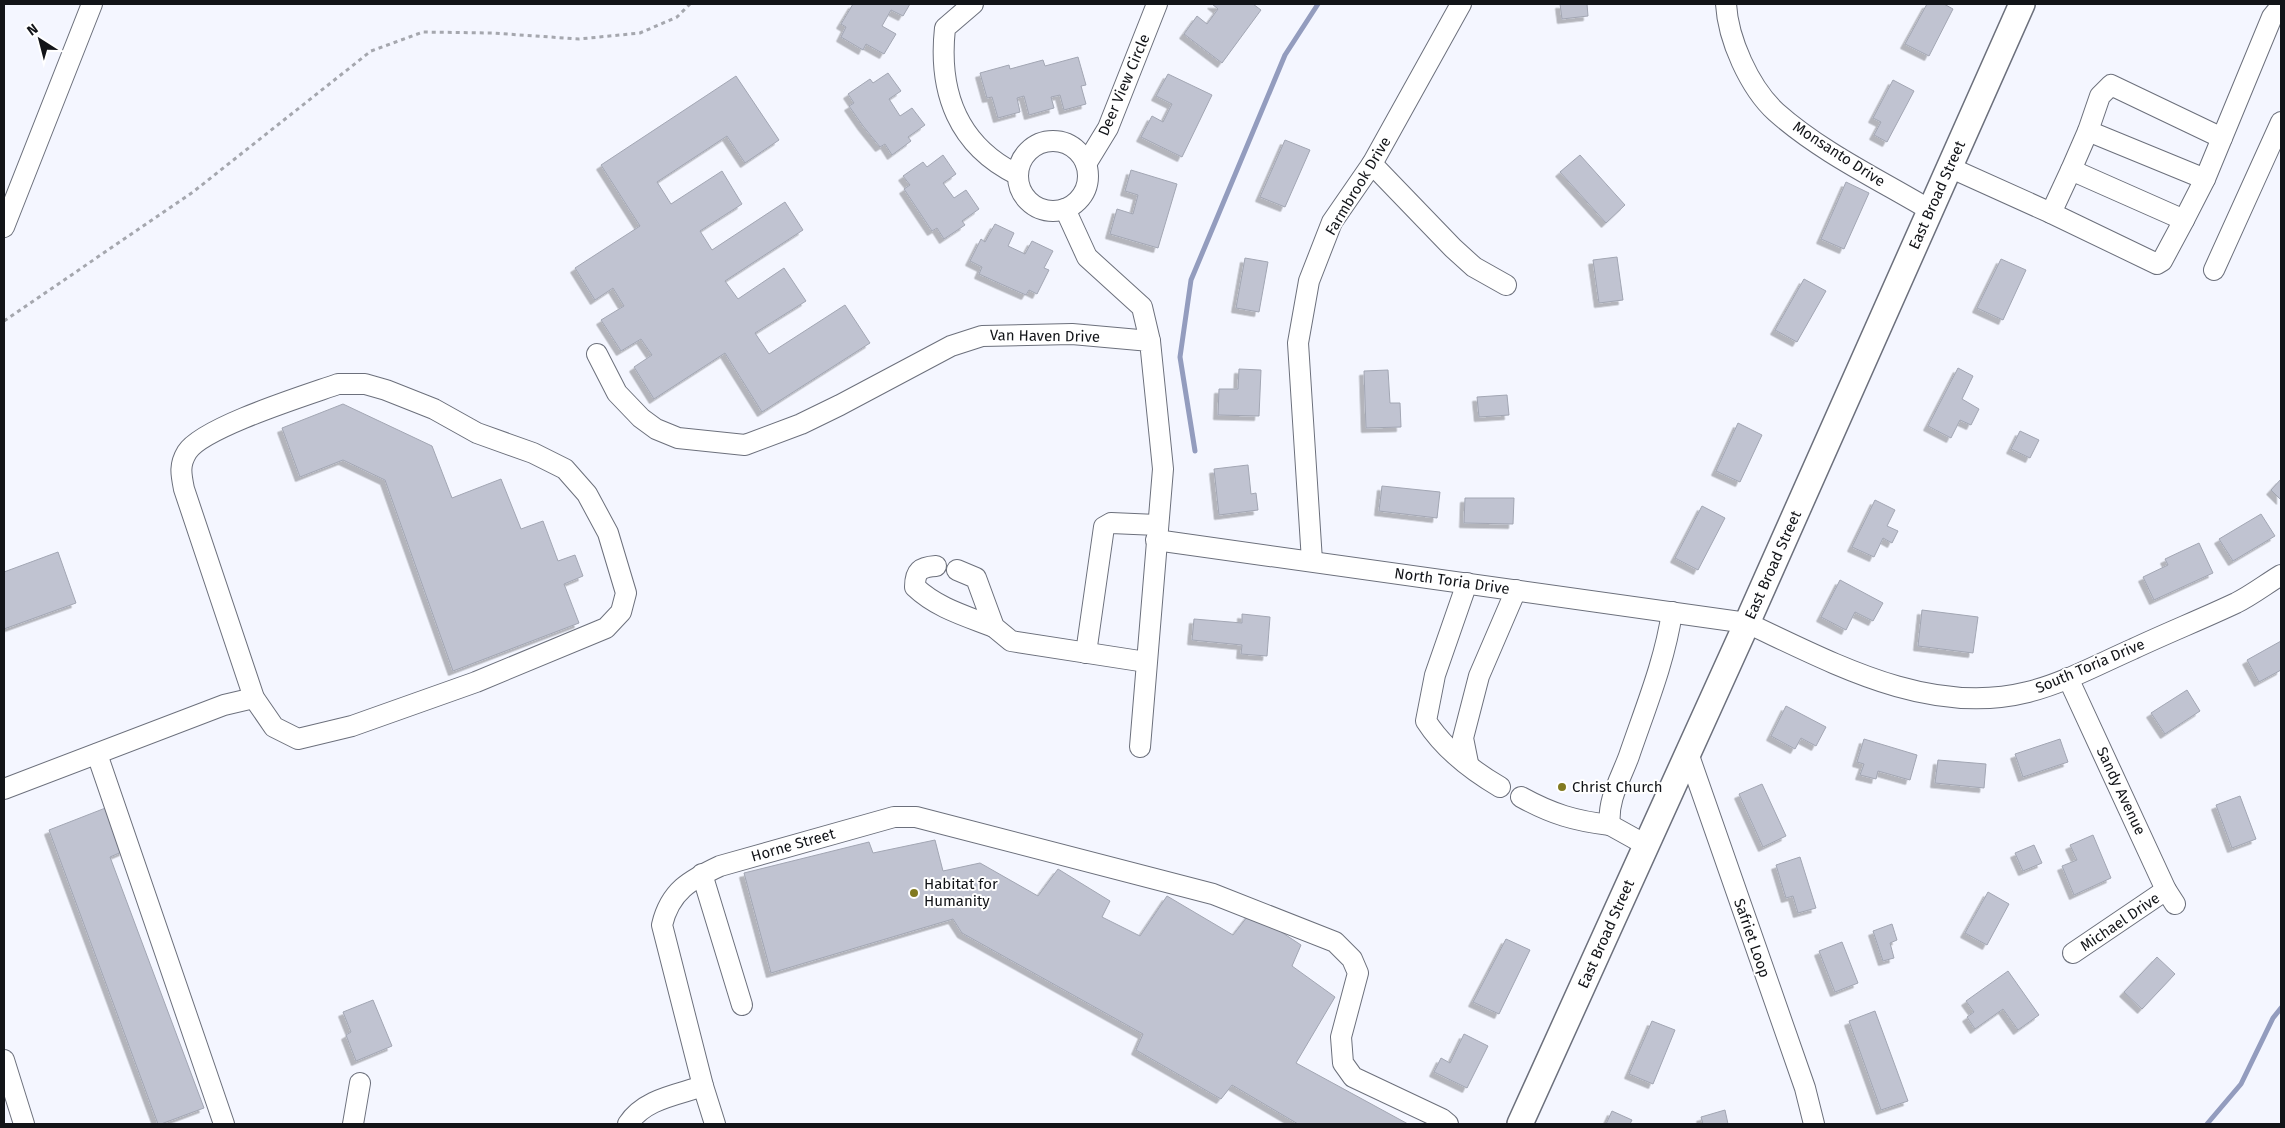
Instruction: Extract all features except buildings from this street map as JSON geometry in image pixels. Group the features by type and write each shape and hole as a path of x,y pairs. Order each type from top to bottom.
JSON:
{"main road":[{"name":"East Broad Street","path":"1520,1124 1747,623 2022,4"}],"street":[{"path":"4,227 92,4"},
{"path":"973,4 945,28 942,55 948,94 962,128 986,156 1018,175"},
{"name":"Deer View Circle","path":"1086,164 1108,128 1157,4"},
{"name":"Farmbrook Drive","path":"1312,561 1298,343 1309,281 1332,222 1372,164 1462,4"},
{"name":"Monsanto Drive","path":"1726,4 1727,23 1745,70 1775,111 1815,142 1930,210"},
{"path":"1950,167 2157,264 2162,261 2205,179 2272,17 2281,6"},
{"path":"2051,213 2088,131 2100,96 2111,85 2222,138"},
{"path":"2214,270 2281,122"},
{"path":"2088,131 2205,179"},
{"path":"1055,141 1068,144 1079,152 1086,164 1088,178 1085,191 1077,202 1065,209 1051,211 1038,208 1027,200 1018,175 1021,161 1030,150 1041,143 1055,141"},
{"path":"1372,164 1474,267 1506,285"},
{"path":"2071,170 2184,220"},
{"path":"1065,209 1086,257 1142,306 1150,341 1163,469 1140,747"},
{"name":"Van Haven Drive","path":"597,354 618,393 641,418 656,429 678,438 745,445 801,424 951,346 982,336 1072,334 1150,341"},
{"path":"338,384 365,384 434,409 477,433 533,453 565,469 587,494 608,533 626,593 621,612 606,628 452,690 352,726 298,739 274,727 254,698 187,498 180,468 188,450 212,432 338,384"},
{"name":"North Toria Drive","path":"1086,653 1104,527 1111,523 1312,561 1747,623"},
{"path":"936,566 925,567 919,570 915,576 915,587 928,599 947,609 994,626 1012,641 1146,662"},
{"path":"957,570 976,578 994,626"},
{"name":"South Toria Drive","path":"1747,623 1833,663 1882,682 1933,694 1985,698 2028,692 2068,678 2238,602 2281,575"},
{"path":"1467,583 1435,675 1426,721 1435,734 1453,753 1468,763 1476,773 1500,787"},
{"path":"1468,763 1463,738 1479,676 1516,590"},
{"path":"1610,825 1611,803 1629,756 1668,635 1672,612"},
{"name":"Sandy Avenue","path":"2068,678 2171,897"},
{"path":"4,789 224,705 254,698"},
{"name":"Safriet Loop","path":"1688,753 1804,1088 1814,1124"},
{"path":"97,754 224,1124"},
{"path":"1521,797 1551,813 1581,822 1610,825 1646,845"},
{"name":"Horne Street","path":"716,1124 703,1086 662,925 666,908 676,894 702,874 720,866 894,817 916,817 1213,894 1335,942 1352,958 1358,973 1341,1037 1343,1063 1353,1077 1442,1119 1448,1124"},
{"path":"702,874 742,1004"},
{"name":"Michael Drive","path":"2073,953 2171,897"},
{"path":"5,1068 24,1124"},
{"path":"353,1124 360,1083"},
{"path":"628,1124 640,1109 651,1103 703,1086"}],"path":[{"path":"4,321 193,192 370,51 423,32 492,33 579,39 640,33 677,17 690,4"}],"waterway":[{"path":"1195,451 1180,357 1191,280 1285,55 1318,4"},
{"path":"2207,1124 2241,1084 2273,1018 2281,1008"}],"place":[{"name":"Christ Church","path":"1562,787"},
{"name":"Habitat for Humanity","path":"914,893"}]}
